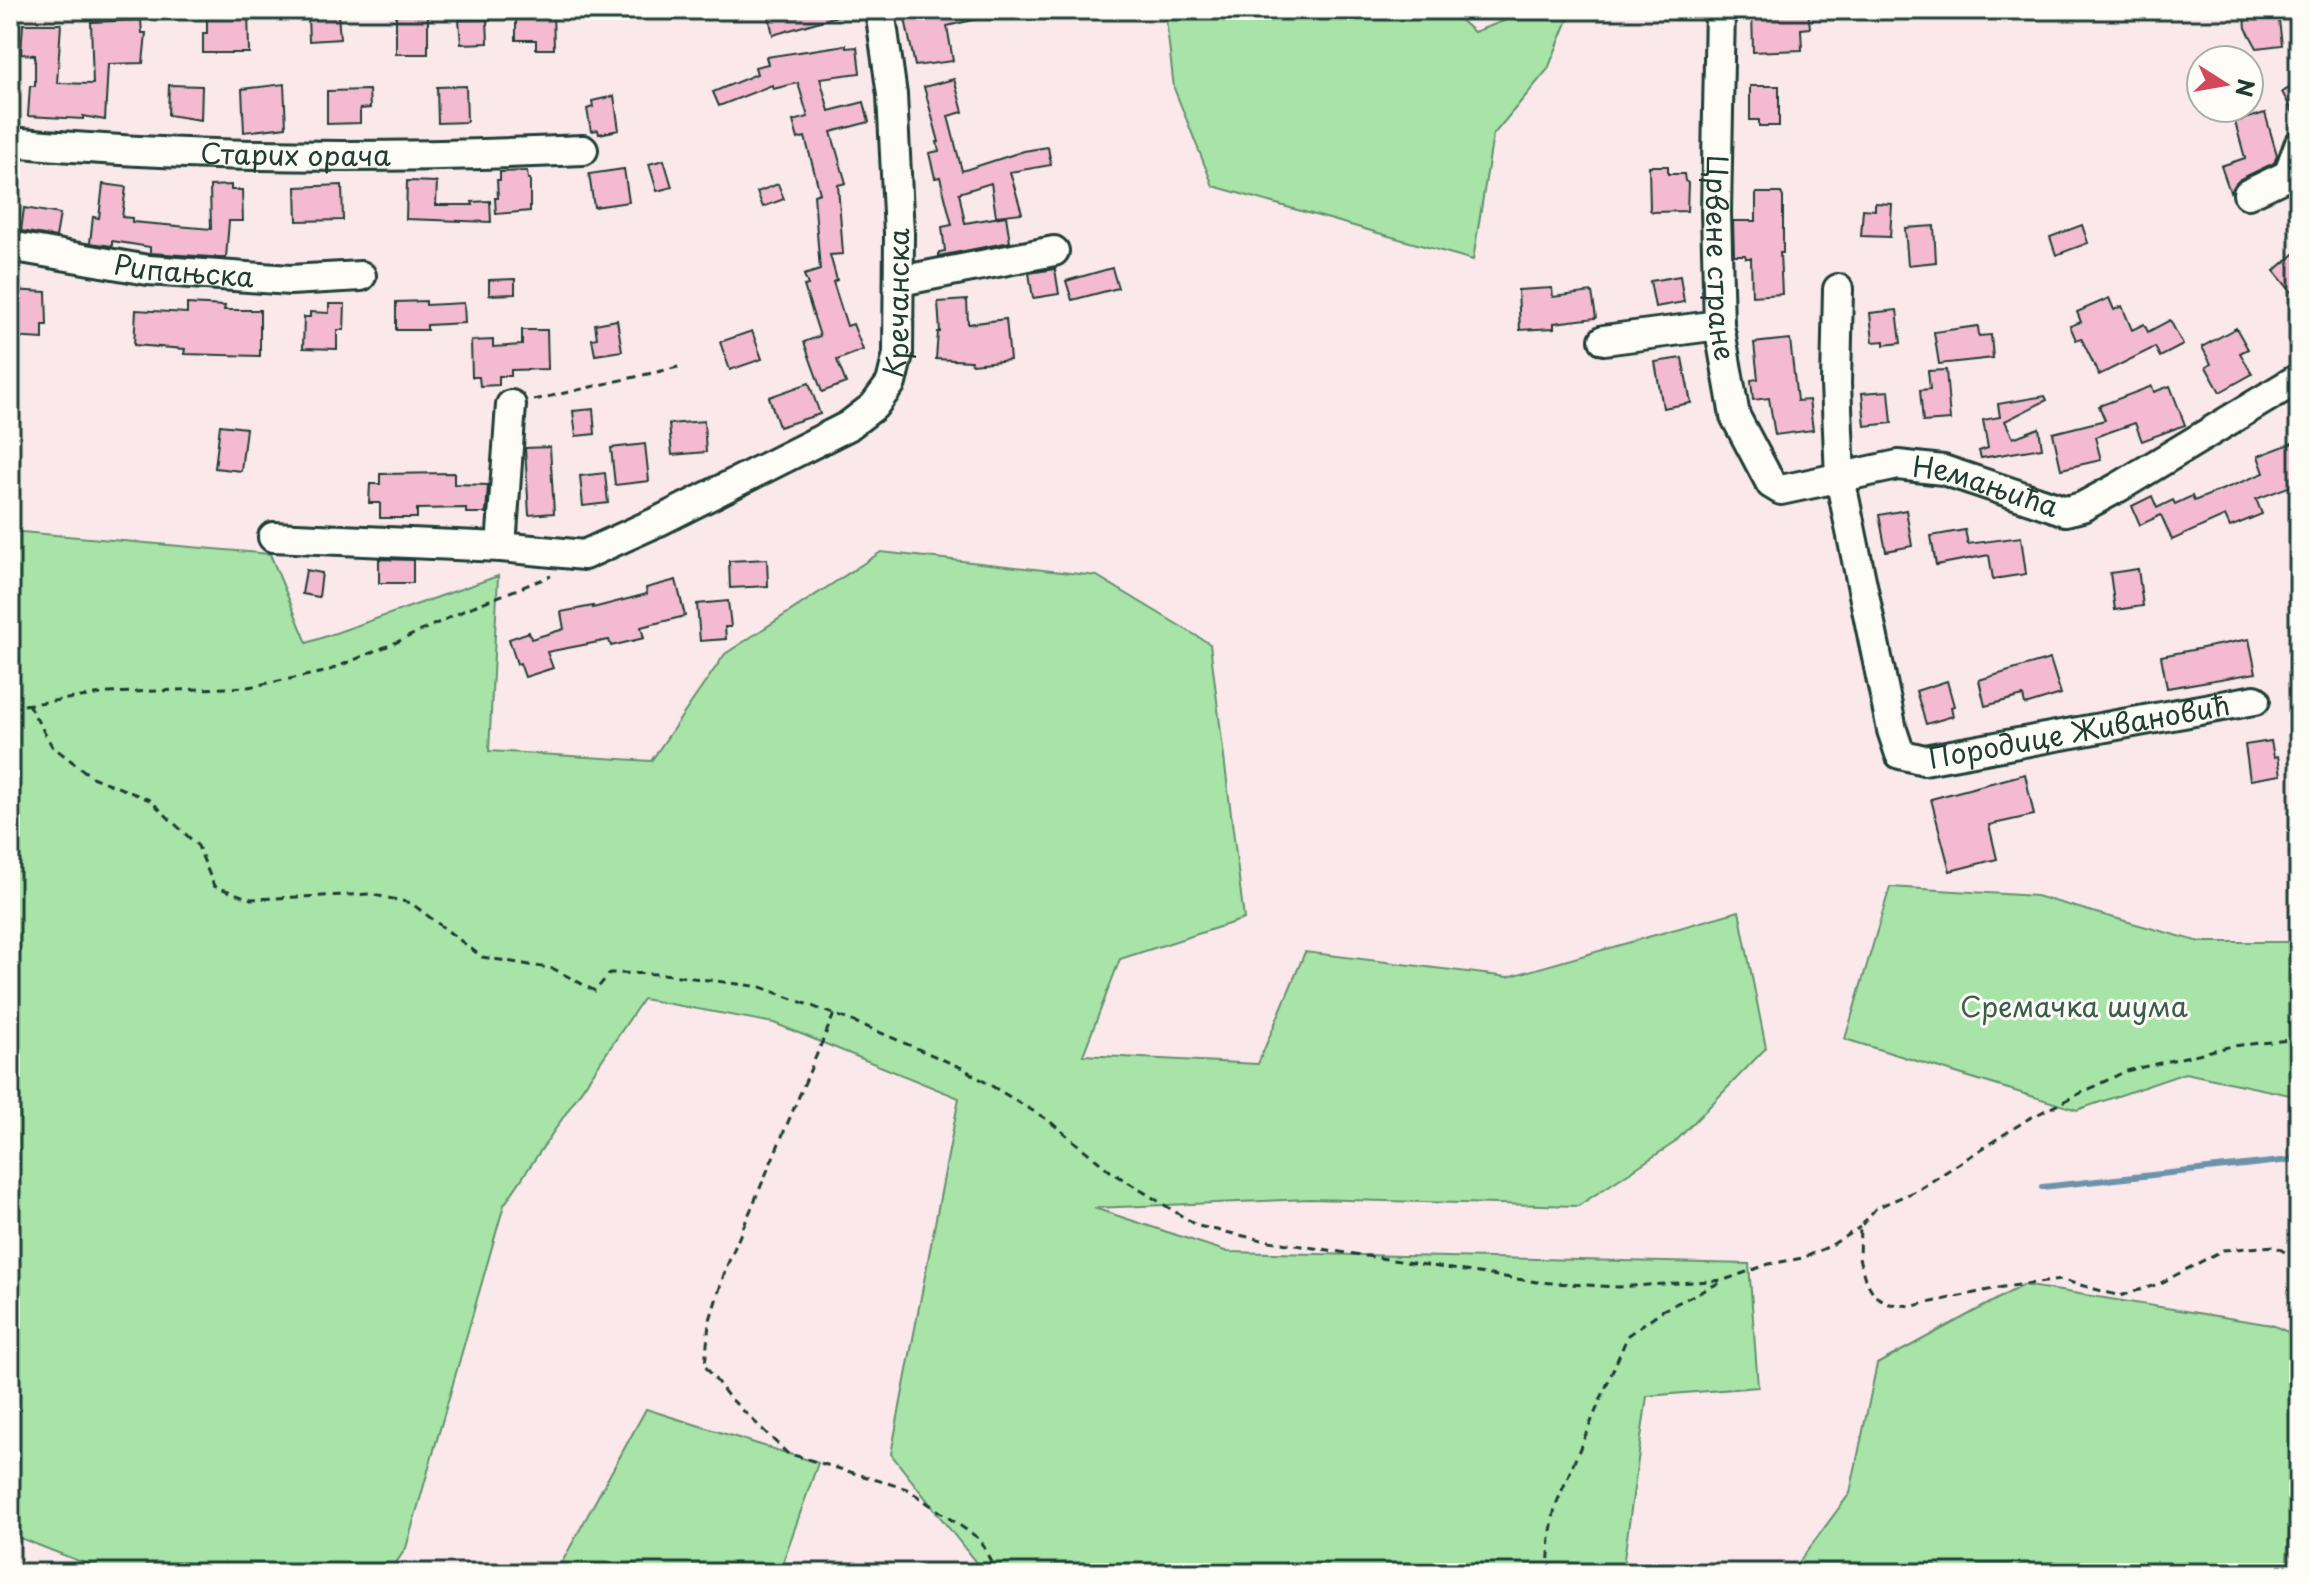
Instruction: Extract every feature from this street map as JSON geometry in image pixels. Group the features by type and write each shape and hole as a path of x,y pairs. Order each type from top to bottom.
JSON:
{"street":[{"name":"Кречанска","path":"501,547 584,555 746,479 848,426 874,406 891,383 898,354 900,281 892,95 880,10"},
{"name":"Црвене стране","path":"1720,10 1716,196 1719,325 1735,416 1771,484 1781,490"},
{"name":"Старих орача","path":"10,142 249,155 498,154 583,150"},
{"path":"2248,194 2288,175 2299,145"},
{"name":"Рипањска","path":"10,246 148,270 290,280 361,276"},
{"path":"900,281 1054,251"},
{"path":"1838,289 1836,384 1840,478"},
{"path":"1604,340 1719,325"},
{"name":"Немањића","path":"1781,490 1898,465 1923,466 2066,511 2082,507 2119,487 2299,378"},
{"path":"273,537 501,547 511,405"},
{"name":"Породице Живановић","path":"1840,478 1892,730 1900,754 1924,760 2255,700"}],"path":[{"path":"511,405 683,366"},
{"path":"10,707 109,693 248,687 325,672 474,606 553,576"},
{"path":"28,704 52,746 92,777 150,800 198,846 214,886 251,899 370,894 411,903 482,957 554,969 595,991 610,973 663,974 761,987 962,1068 1048,1120 1110,1171 1198,1226 1262,1240 1537,1282 1618,1287 1724,1280"},
{"path":"834,1014 726,1268 709,1323 705,1366 728,1396 787,1453 907,1489 981,1540 996,1573"},
{"path":"1548,1573 1555,1507 1628,1335 1663,1310 1724,1280 1769,1264 1803,1258 1830,1246 1860,1227 1876,1208 1918,1190 2028,1119 2126,1071 2232,1046 2299,1039"},
{"path":"1860,1227 1859,1258 1865,1279 1875,1296 1889,1304 1913,1306 2003,1287 2062,1280 2120,1296 2159,1284 2223,1250 2275,1246 2296,1259 2299,1267"},
{"path":"2299,1299 2299,1320"}],"green space":[{"path":"1165,10 1449,10 1474,32 1533,10 1572,10 1548,69 1493,135 1473,260 1213,186 1174,88"},
{"path":"10,531 270,554 307,643 498,576 489,751 651,761 725,654 881,552 1097,576 1210,644 1244,919 1120,959 1083,1055 1258,1064 1305,952 1508,977 1739,911 1766,1048 1674,1143 1578,1206 1310,1199 1094,1208 1228,1252 1749,1264 1758,1387 1647,1396 1622,1573 984,1573 891,1454 959,1098 774,1023 643,999 504,1205 406,1548 389,1573 109,1573 10,1534"},
{"name":"Сремачка шума","path":"1890,887 2036,896 2200,942 2299,942 2299,1097 2185,1073 2077,1110 1845,1039"},
{"path":"2023,1285 2272,1325 2299,1337 2299,1481 2293,1484 2286,1573 1791,1573 1850,1493 1877,1364"},
{"path":"646,1409 818,1463 779,1573 556,1573"}],"building":[{"path":"224,10 248,10 249,53 203,53 207,15 225,15"},
{"path":"516,10 553,10 554,49 536,49 536,40 516,40"},
{"path":"799,10 843,10 844,14 773,35 769,17"},
{"path":"910,10 989,10 990,16 947,26 953,61 915,66 904,14"},
{"path":"1752,10 1808,10 1810,28 1801,29 1802,50 1753,52"},
{"path":"2278,12 2282,45 2265,47 2265,44 2255,44 2246,28 2245,16"},
{"path":"338,14 340,39 309,41 308,16"},
{"path":"396,15 428,15 428,54 396,54"},
{"path":"487,19 488,43 461,44 459,20"},
{"path":"141,20 142,33 146,33 143,63 108,64 105,120 83,116 83,119 28,116 30,86 35,86 35,55 21,54 23,24 61,24 57,83 93,84 91,22"},
{"path":"846,45 846,48 857,47 860,73 820,78 829,111 864,102 869,122 831,132 846,183 838,185 843,254 830,255 837,280 833,282 847,326 853,324 863,350 837,360 846,383 822,392 804,342 820,336 804,286 808,285 804,275 820,270 814,195 820,193 805,137 798,139 793,121 808,117 798,83 773,89 772,85 719,106 713,92 757,74 755,67 768,64 766,57"},
{"path":"954,79 963,112 948,116 962,171 1024,151 1048,147 1051,165 1010,172 1022,213 996,216 991,183 959,193 965,223 1006,216 1010,242 939,256 939,252 945,251 942,227 952,225 940,177 935,178 929,153 939,151 939,142 924,87"},
{"path":"2299,83 2299,124 2282,92"},
{"path":"284,84 286,127 244,132 242,89"},
{"path":"169,85 202,86 201,120 168,115"},
{"path":"466,86 467,122 438,123 437,87"},
{"path":"1750,86 1779,86 1779,126 1759,126 1759,120 1750,120"},
{"path":"369,90 370,108 360,109 360,123 327,124 327,91"},
{"path":"614,96 619,130 599,134 598,130 591,131 587,109 593,107 592,101"},
{"path":"2265,113 2277,155 2274,163 2240,179 2230,192 2221,166 2245,158 2236,124 2265,124"},
{"path":"664,160 672,187 657,191 649,164"},
{"path":"1649,166 1668,166 1668,174 1684,174 1688,183 1687,211 1650,210"},
{"path":"624,169 629,202 594,207 589,174"},
{"path":"527,171 530,211 496,214 495,198 498,198 500,172"},
{"path":"407,181 437,182 436,205 473,205 472,202 490,201 491,222 406,219"},
{"path":"103,184 126,187 122,217 132,218 132,222 211,229 210,186 231,185 231,190 242,190 243,221 229,221 226,258 150,253 150,247 112,241 112,246 90,243 93,217 99,218"},
{"path":"778,184 784,199 763,207 757,192"},
{"path":"342,185 343,220 297,221 296,187"},
{"path":"1756,193 1781,193 1783,197 1783,253 1780,253 1782,294 1752,296 1751,258 1734,255 1733,221 1756,221"},
{"path":"1875,203 1892,204 1890,237 1861,236 1863,209 1875,210"},
{"path":"24,208 60,214 56,237 21,231"},
{"path":"2082,225 2088,243 2056,255 2050,237"},
{"path":"1934,226 1936,262 1908,265 1905,228"},
{"path":"2299,250 2299,301 2274,271"},
{"path":"1112,268 1118,288 1072,300 1066,281"},
{"path":"1055,269 1059,294 1033,298 1029,273"},
{"path":"1680,276 1684,302 1655,307 1650,281"},
{"path":"515,279 515,294 489,295 489,280"},
{"path":"1552,288 1553,297 1592,292 1596,318 1554,323 1554,328 1520,330 1518,290"},
{"path":"10,290 46,292 47,325 43,325 43,339 10,337"},
{"path":"2109,298 2114,310 2122,306 2132,330 2144,324 2148,332 2170,320 2183,345 2160,357 2155,347 2099,375 2081,338 2076,340 2070,326 2081,322 2077,312"},
{"path":"967,300 968,324 1006,319 1010,360 972,364 971,361 936,359 940,332 938,302"},
{"path":"426,301 426,305 464,303 465,323 427,325 427,330 396,330 396,302"},
{"path":"187,304 225,306 224,310 260,310 260,356 184,354 185,349 134,345 136,310 187,313"},
{"path":"329,304 345,304 344,330 337,330 337,349 303,348 304,317 310,317 310,312 329,313"},
{"path":"1897,310 1901,343 1884,345 1884,341 1873,342 1870,313"},
{"path":"617,320 622,351 595,355 592,339 597,338 595,324"},
{"path":"1978,326 1979,336 1991,335 1993,358 1939,364 1934,332"},
{"path":"2236,328 2248,349 2240,353 2252,374 2220,392 2206,367 2211,364 2202,347"},
{"path":"522,330 547,330 548,369 511,370 511,376 499,376 499,385 480,386 479,377 472,377 471,341 493,340 493,347 522,345"},
{"path":"752,331 762,359 730,370 720,342"},
{"path":"1790,339 1797,401 1809,400 1813,430 1775,435 1769,398 1753,400 1751,380 1758,379 1754,343"},
{"path":"1682,358 1691,403 1663,408 1655,362"},
{"path":"1946,370 1950,420 1923,422 1920,390 1930,389 1928,371"},
{"path":"809,383 820,414 779,427 769,397"},
{"path":"2152,386 2154,392 2170,386 2185,425 2142,441 2135,423 2095,437 2101,460 2061,469 2053,433 2105,420 2099,406"},
{"path":"1889,391 1892,423 1865,426 1862,393"},
{"path":"2045,396 2047,400 2005,421 2013,438 2039,428 2042,448 1981,458 1979,451 1988,448 1983,420 2000,417 1998,404"},
{"path":"593,409 595,434 576,436 573,411"},
{"path":"704,421 706,452 672,455 669,424"},
{"path":"220,425 246,428 241,471 215,468"},
{"path":"2295,442 2299,454 2299,483 2256,499 2262,514 2230,527 2225,516 2172,540 2161,515 2140,525 2132,506 2152,496 2157,508 2192,496 2194,501 2264,473 2258,456"},
{"path":"645,444 649,481 615,485 611,448"},
{"path":"550,447 554,513 529,515 525,448"},
{"path":"454,473 454,484 488,485 486,513 466,513 466,508 417,509 417,518 380,518 380,503 369,503 370,484 380,484 380,474"},
{"path":"605,473 608,503 583,506 580,476"},
{"path":"1906,510 1912,546 1886,551 1879,515"},
{"path":"1965,530 1968,544 2021,537 2026,574 1993,579 1989,555 1936,565 1931,536"},
{"path":"379,559 413,560 413,583 379,583"},
{"path":"767,559 768,586 730,588 729,561"},
{"path":"2138,569 2143,606 2115,610 2110,573"},
{"path":"306,570 322,573 319,597 302,594"},
{"path":"676,580 685,616 641,627 644,638 611,646 609,640 547,652 553,668 525,677 520,663 517,664 509,639 529,632 531,639 564,629 561,612 593,608 647,594 646,588"},
{"path":"728,601 731,627 725,627 726,639 700,641 697,604"},
{"path":"2249,639 2256,673 2167,688 2161,656"},
{"path":"2050,659 2061,694 2025,705 2023,696 1985,706 1979,680"},
{"path":"1947,681 1954,706 1951,707 1953,716 1926,724 1916,691"},
{"path":"2271,741 2274,757 2278,756 2281,775 2250,780 2245,745"},
{"path":"2025,774 2034,815 1989,825 1997,859 1950,871 1931,799"}],"waterway":[{"path":"2042,1187 2299,1159"},
{"path":"2291,1573 2299,1549"}]}
